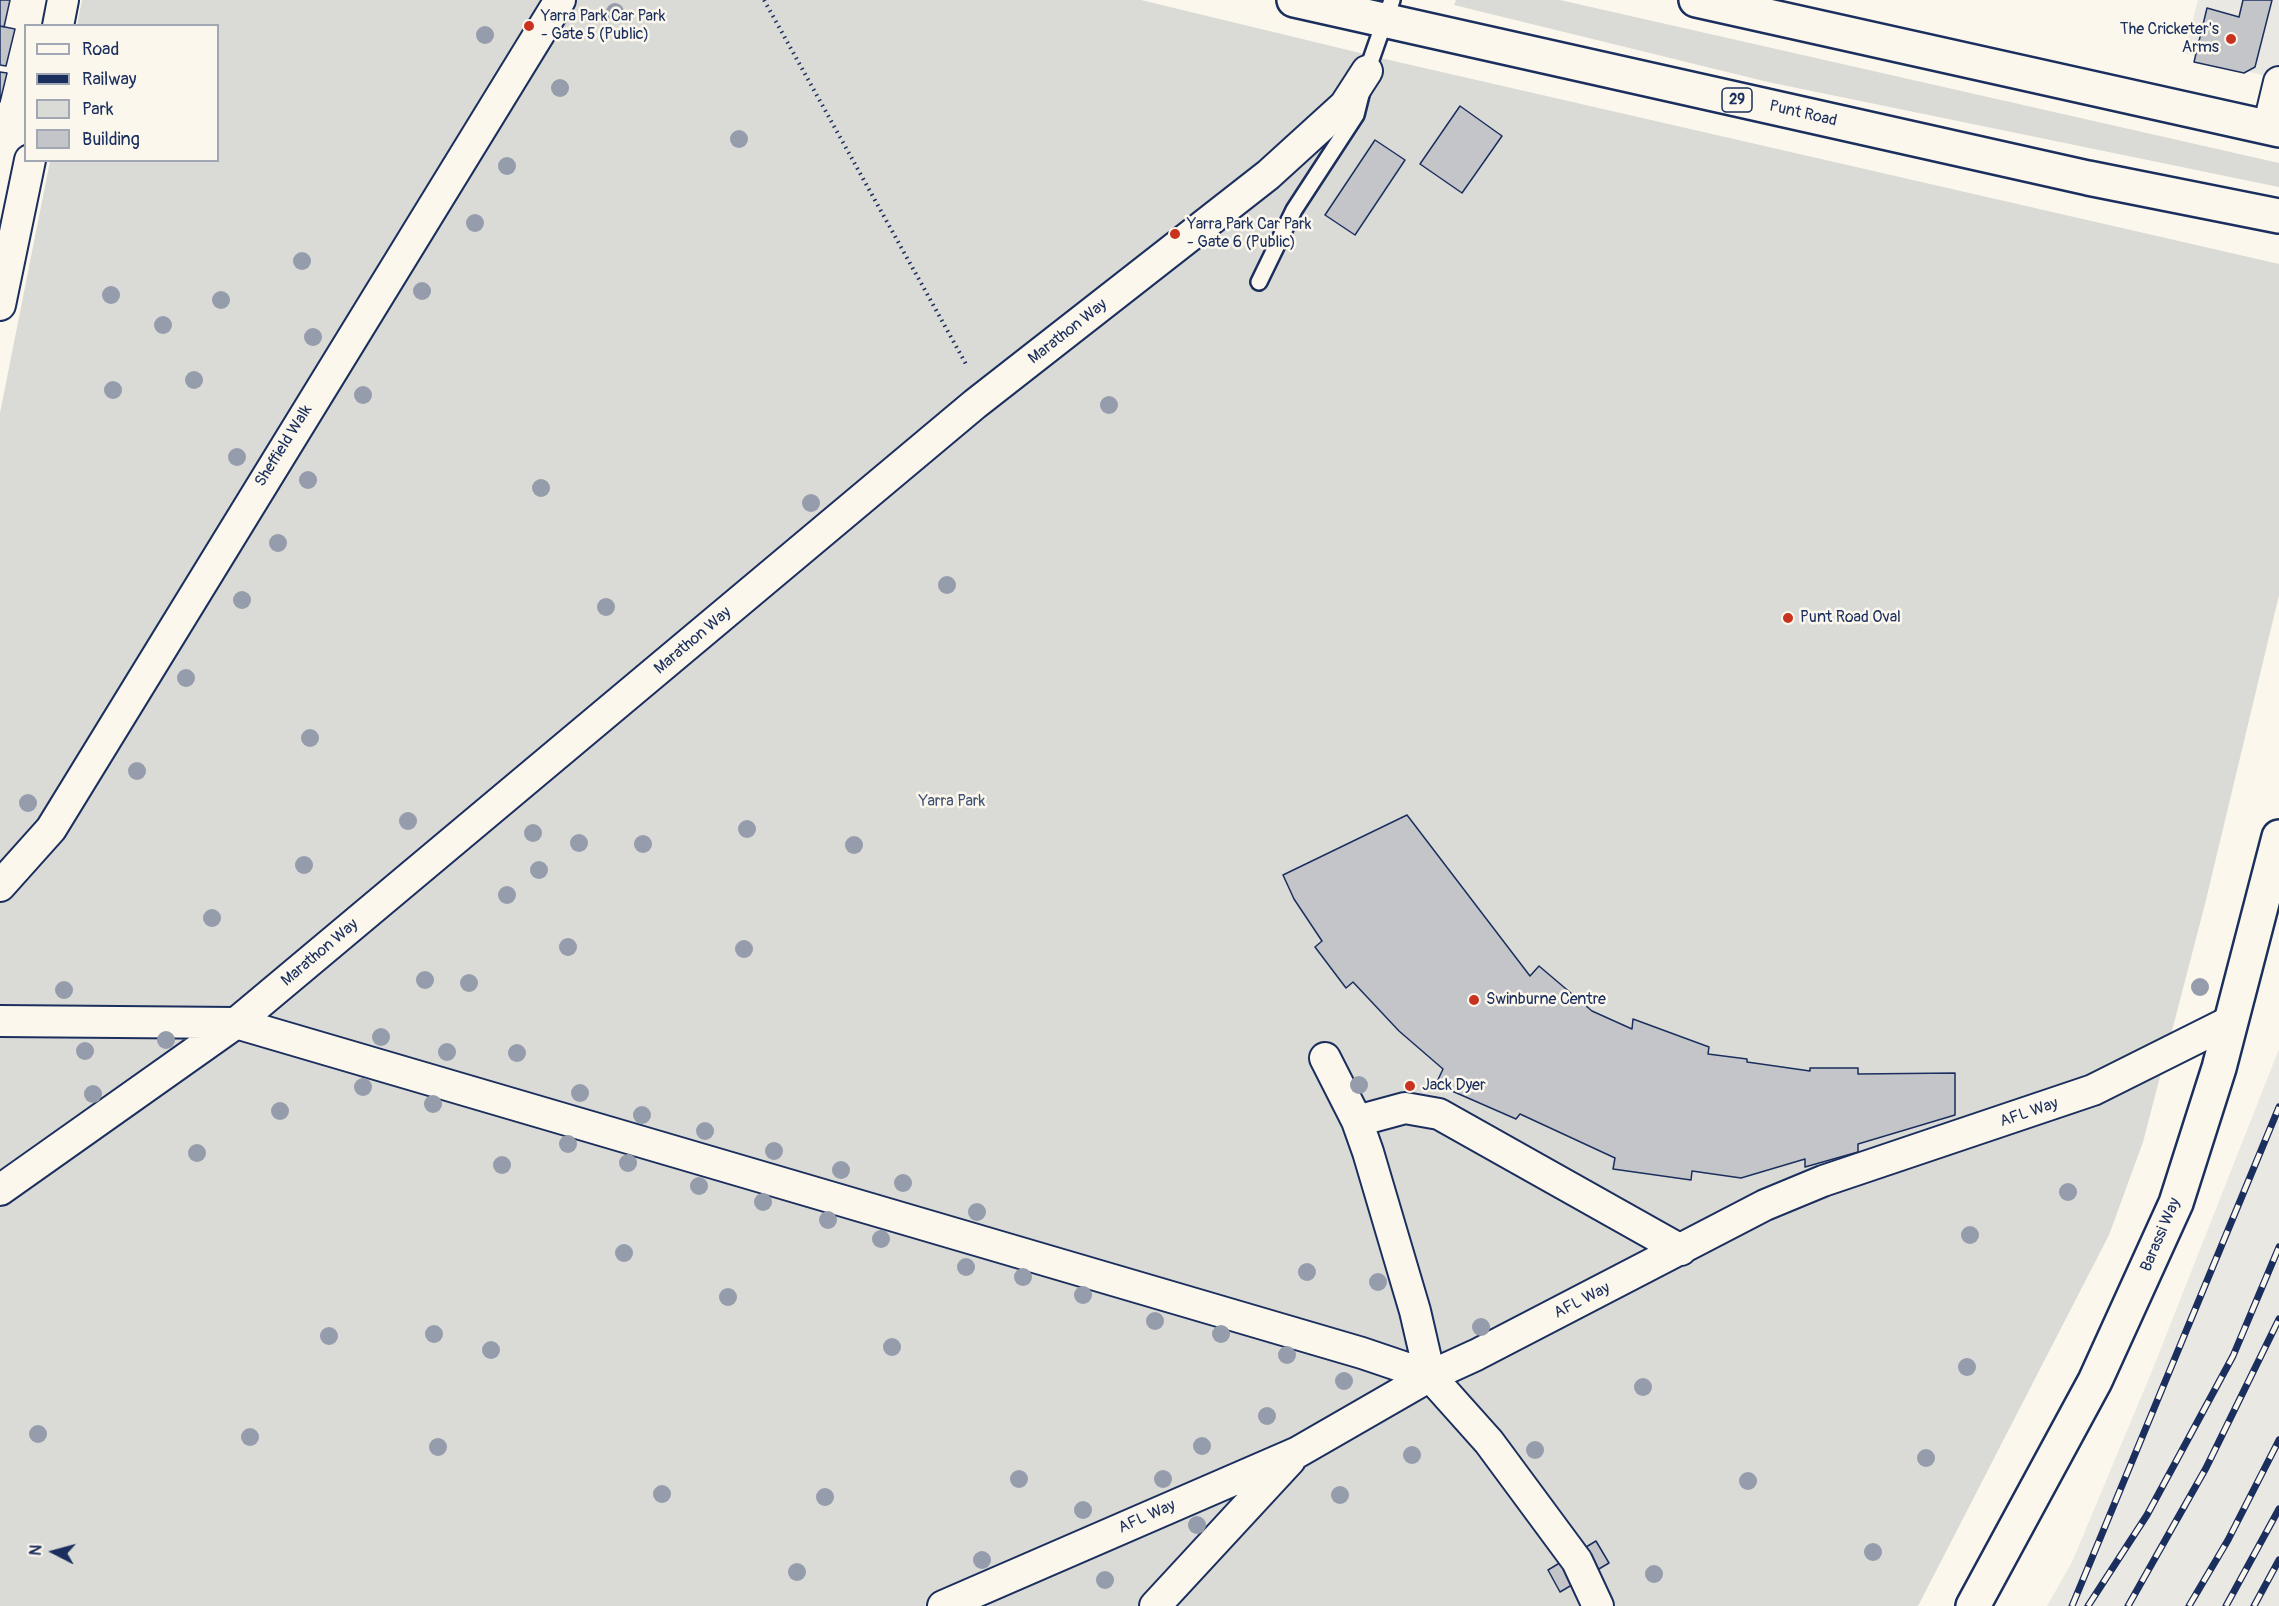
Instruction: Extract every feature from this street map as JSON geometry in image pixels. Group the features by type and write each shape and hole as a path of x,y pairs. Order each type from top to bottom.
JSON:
{"main road":[{"name":"Punt Road","path":"1293,0 1389,11 2088,178 2279,216"},
{"path":"1696,0 2273,129"},
{"name":"Barassi Way","path":"1973,1606 2095,1381 2176,1203 2207,1111 2279,837"}],"street":[{"path":"58,24 63,0"},
{"name":"Sheffield Walk","path":"0,886 51,829 560,0"},
{"name":"Marathon Way","path":"0,1190 236,1023 984,397 1268,175 1345,105 1367,71"},
{"path":"2273,129 2279,82"},
{"path":"0,305 8,222 29,162"},
{"name":"AFL Way","path":"943,1606 1298,1452 1430,1376 1476,1356 1765,1205 1824,1181 2093,1090 2231,1021"},
{"path":"0,1022 236,1023 1351,1350 1430,1376"},
{"path":"1325,1059 1357,1121 1415,1311 1430,1376 1489,1442 1577,1561 1598,1606"},
{"path":"1357,1121 1405,1108 1439,1114 1681,1250"},
{"path":"1155,1606 1298,1452"}],"lane":[{"path":"1259,282 1294,210 1356,115 1367,71 1389,11"}],"path":[{"path":"764,0 984,397"}],"shaded area":[{"name":"The Cricketer's Arms","path":"2198,0 2279,0 2279,80 2184,53"},
{"path":"2279,1049 2279,1606 2047,1606 2072,1562 2152,1371"}],"green space":[{"name":"Yarra Park","path":"82,0 1141,0 1385,59 2279,264 2279,595 2205,904 2143,1142 2109,1235 1918,1606 0,1606 0,413 50,162 219,162 219,24 77,24"},
{"path":"1456,0 1560,0 2279,163 2279,187 1768,82 1454,5"}],"building":[{"path":"0,0 10,0 4,27 0,26"},
{"name":"The Cricketer's Arms","path":"2243,0 2272,0 2255,67 2244,73 2194,62 2207,8 2239,17"},
{"path":"0,26 15,29 6,66 0,65"},
{"path":"0,72 7,73 0,102"},
{"path":"1460,106 1502,136 1462,193 1420,164"},
{"path":"1375,140 1405,160 1355,235 1325,215"},
{"name":"Swinburne Centre","path":"1407,815 1530,976 1539,966 1592,1011 1632,1029 1633,1019 1709,1047 1708,1054 1747,1059 1747,1062 1810,1071 1810,1068 1858,1068 1858,1074 1955,1073 1955,1115 1858,1144 1858,1152 1805,1167 1805,1159 1741,1178 1692,1171 1691,1180 1613,1169 1615,1158 1520,1114 1516,1119 1436,1084 1443,1069 1399,1031 1353,982 1346,988 1315,947 1322,941 1294,899 1283,875"},
{"path":"1596,1541 1609,1563 1560,1592 1548,1570"}],"railway":[{"path":"2072,1606 2279,1107"},
{"path":"2088,1606 2147,1515 2233,1356 2279,1247"},
{"path":"2128,1606 2206,1468 2279,1319"},
{"path":"2189,1606 2228,1540 2279,1440"},
{"path":"2226,1606 2279,1509"},
{"path":"2254,1606 2279,1560"}],"place":[{"name":"Yarra Park Car Park - Gate 5 (Public)","path":"529,26"},
{"name":"The Cricketer's Arms","path":"2231,39"},
{"name":"Yarra Park Car Park - Gate 6 (Public)","path":"1175,234"},
{"name":"Punt Road Oval","path":"1788,618"},
{"name":"Swinburne Centre","path":"1474,1000"},
{"name":"Jack Dyer","path":"1410,1086"}]}
